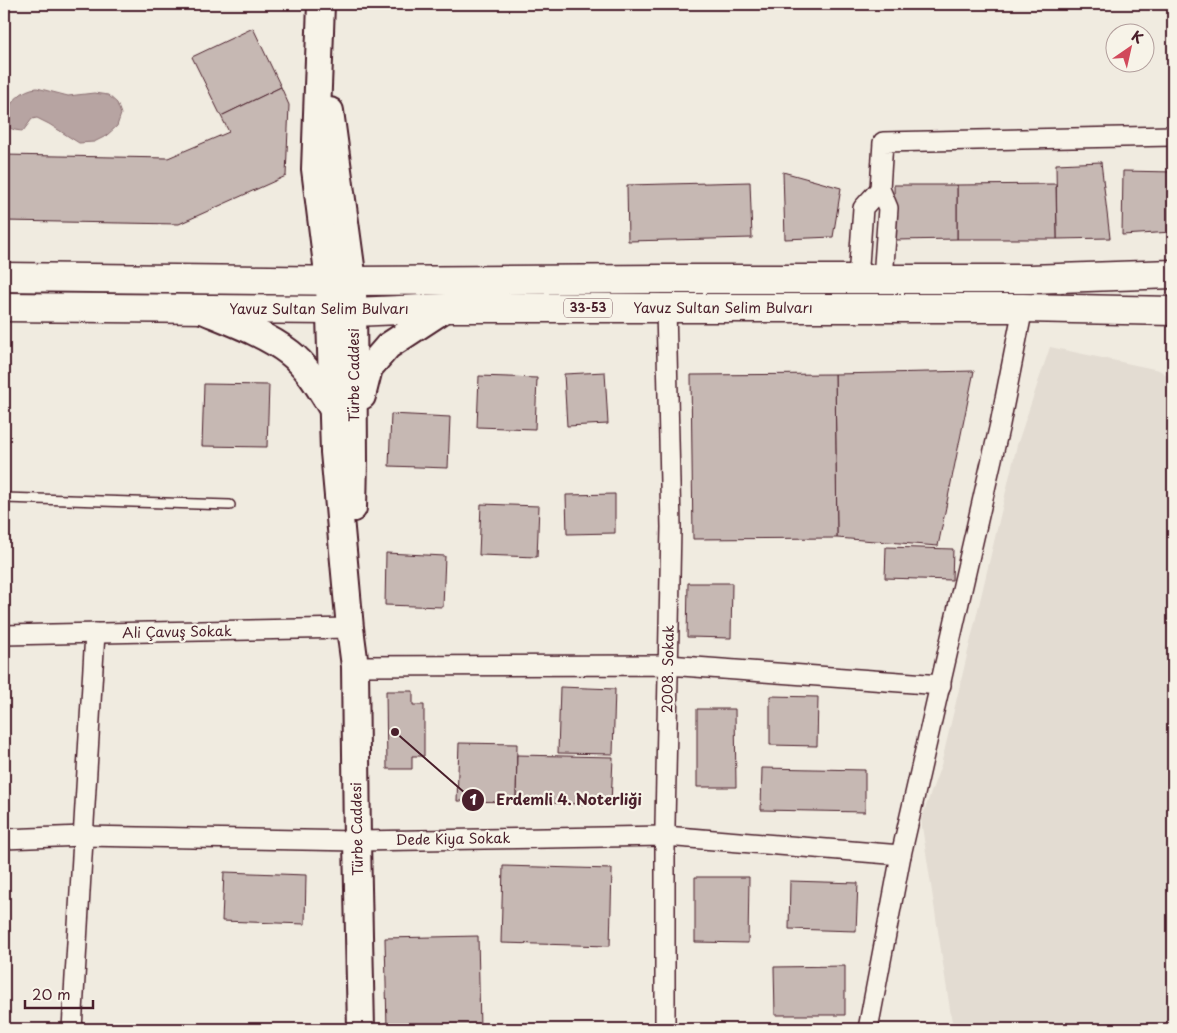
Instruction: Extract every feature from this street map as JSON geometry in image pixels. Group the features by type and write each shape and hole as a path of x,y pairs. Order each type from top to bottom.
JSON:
{"main road":[{"name":"Yavuz Sultan Selim Bulvarı","path":"4,277 341,281 664,278 1030,279 1173,274"},
{"name":"Yavuz Sultan Selim Bulvarı","path":"4,307 342,311 446,308 1023,308 1173,311"}],"street":[{"name":"Türbe Caddesi","path":"321,4 320,34 337,166 342,311 354,429 350,628"},
{"path":"871,279 888,208 880,190 883,142 1173,136"},
{"path":"871,279 863,208 880,190"},
{"path":"200,308 262,336 291,353 309,373 332,408"},
{"path":"354,429 369,368 388,346 446,308"},
{"name":"2008. Sokak","path":"665,1029 665,836 671,527 666,308"},
{"path":"868,1029 901,855 1000,424 1023,308"},
{"name":"Türbe Caddesi","path":"342,311 332,408 334,452 355,666 361,1029"},
{"name":"Ali Çavuş Sokak","path":"4,635 350,628"},
{"path":"72,1029 95,633"},
{"path":"355,666 668,665 941,685"},
{"name":"Dede Kiya Sokak","path":"4,839 83,836 357,841 665,836 901,855"}],"lane":[{"path":"4,498 230,505"}],"shaded area":[{"path":"37,88 68,96 94,93 108,95 117,103 121,114 117,126 106,136 94,142 79,143 37,118 32,119 23,131 11,129 5,114 8,109 22,93"},
{"path":"1050,347 1159,370 1173,379 1173,1029 953,1029 921,820 941,765 1017,445"}],"building":[{"path":"253,28 281,87 221,116 192,57"},
{"path":"281,87 289,105 286,176 179,224 4,221 4,155 168,158 229,132 221,116"},
{"path":"1101,162 1110,238 1057,239 1056,164"},
{"path":"1123,171 1173,172 1173,232 1122,235"},
{"path":"783,172 841,188 833,237 785,239"},
{"path":"750,182 752,238 628,241 627,185"},
{"path":"1056,184 1057,239 957,239 957,185"},
{"path":"894,185 957,185 957,239 895,240"},
{"path":"974,371 938,546 837,538 835,374"},
{"path":"605,372 608,424 567,426 564,374"},
{"path":"835,374 837,538 693,539 691,375"},
{"path":"479,376 537,378 535,429 477,427"},
{"path":"204,384 269,385 267,447 202,446"},
{"path":"391,414 450,417 448,468 389,466"},
{"path":"615,494 615,533 567,534 566,495"},
{"path":"481,504 539,506 537,557 479,555"},
{"path":"886,547 953,549 952,580 885,578"},
{"path":"386,553 445,556 443,607 385,605"},
{"path":"688,583 732,583 731,638 687,637"},
{"path":"560,687 615,689 613,754 558,753"},
{"path":"386,691 413,691 413,705 424,705 424,756 412,756 412,769 387,769"},
{"path":"770,696 818,697 817,746 770,745"},
{"path":"697,709 735,709 736,787 697,787"},
{"path":"459,743 517,744 516,802 457,801"},
{"path":"517,755 613,757 611,805 516,802"},
{"path":"762,768 865,770 865,812 761,810"},
{"path":"503,866 612,869 610,946 501,943"},
{"path":"224,872 306,875 305,924 222,921"},
{"path":"695,877 749,877 748,943 695,942"},
{"path":"790,881 858,883 856,931 789,929"},
{"path":"478,936 480,1029 387,1029 385,938"},
{"path":"845,966 845,1015 775,1015 774,967"}],"place":[{"name":"Erdemli 4. Noterliği","path":"395,732"}]}
